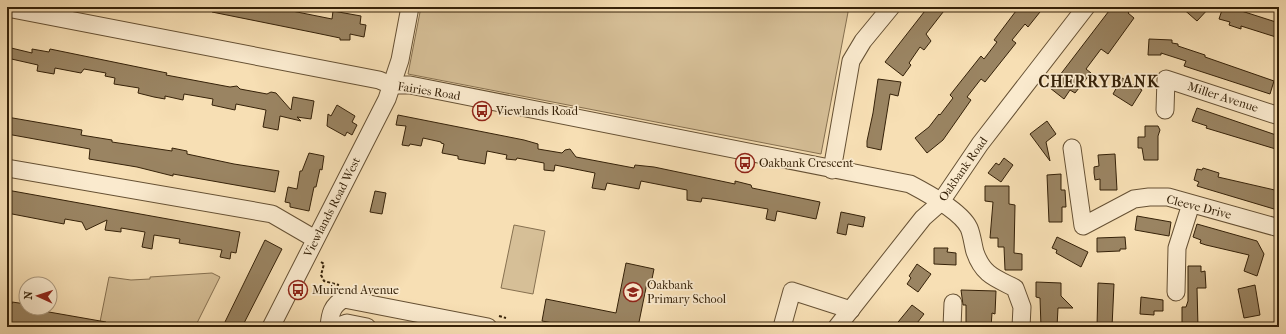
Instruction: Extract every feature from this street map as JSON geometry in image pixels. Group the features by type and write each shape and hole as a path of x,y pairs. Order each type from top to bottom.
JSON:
{"street":[{"path":"392,85 400,60 410,7"},
{"path":"832,170 851,61 863,42 891,7"},
{"name":"Oakbank Road","path":"837,327 923,218 940,203 980,144 1086,7"},
{"name":"Fairies Road","path":"7,8 379,80 392,85 410,85 832,170 910,184 933,195 940,203 958,213 969,228 976,254 987,274 1015,288 1022,307 1021,327"},
{"name":"Miller Avenue","path":"1165,110 1166,79 1279,116"},
{"name":"Viewlands Road West","path":"271,327 315,239 371,133 392,85"},
{"name":"Cleeve Drive","path":"1072,148 1083,226 1134,199 1168,197 1279,228"},
{"path":"7,168 272,214 315,239"},
{"path":"1176,292 1177,248 1191,204"},
{"path":"782,327 792,291 850,310"},
{"path":"328,327 333,308 336,303 344,299 476,326"},
{"path":"952,327 953,303"},
{"path":"336,327 347,323 367,327"}],"shaded area":[{"path":"421,7 849,7 821,154 408,74"},
{"path":"514,225 545,231 533,294 501,288"},
{"path":"212,273 220,277 195,327 99,327 109,277 131,280 150,279 150,277"}],"building":[{"path":"212,7 285,7 287,10 332,19 333,11 361,16 360,24 366,25 364,37 350,34 350,40 340,40 340,38 212,12"},
{"path":"928,7 947,7 926,34 931,41 924,50 920,47 909,63 911,65 903,76 885,62"},
{"path":"1019,7 1044,7 1028,27 1025,24 1012,40 1016,43 985,82 981,79 967,97 971,100 943,140 927,153 915,138 929,127 939,114 940,115 953,98 950,95 981,56 984,59 997,42 994,40"},
{"path":"1112,7 1133,7 1128,13 1134,18 1108,54 1101,49 1086,69 1091,73 1075,93 1070,90 1064,99 1050,88"},
{"path":"1181,7 1210,7 1197,21"},
{"path":"1223,7 1229,7 1279,23 1279,38 1241,26 1241,29 1229,25 1230,22 1219,19"},
{"path":"1149,39 1172,40 1172,43 1205,55 1205,57 1274,81 1270,94 1184,66 1186,61 1161,53 1161,55 1148,55"},
{"path":"7,47 32,53 32,49 49,52 50,49 167,73 166,75 230,87 237,86 240,89 267,94 271,92 276,93 291,110 293,97 314,101 311,119 297,117 301,121 280,116 278,130 263,127 266,110 236,104 235,110 212,105 213,99 184,94 183,100 165,96 165,99 154,97 138,93 139,88 114,84 115,78 105,76 106,73 84,69 81,73 55,68 54,74 37,71 38,65 7,58"},
{"path":"1122,78 1142,90 1132,106 1113,94"},
{"path":"878,79 901,82 898,96 890,94 881,150 867,147"},
{"path":"337,105 355,116 352,122 357,125 352,135 347,132 345,136 327,126 328,114 331,116"},
{"path":"1197,108 1279,136 1279,150 1206,128 1207,126 1192,121"},
{"path":"398,115 524,140 538,144 538,149 562,153 565,150 570,149 576,157 634,168 635,165 654,167 735,184 735,181 751,185 752,188 820,202 816,219 777,211 775,221 766,219 768,209 702,198 701,202 687,200 687,190 641,181 639,189 607,183 605,190 592,188 595,173 555,165 554,171 544,170 544,163 517,158 516,160 506,159 507,155 487,151 485,164 458,159 458,156 442,153 444,144 441,142 423,138 421,146 410,144 409,146 402,145 406,126 396,125"},
{"path":"7,117 82,130 81,135 112,140 112,142 172,151 172,148 187,151 187,154 234,164 279,171 275,192 173,174 173,176 137,167 89,159 90,149 7,134"},
{"path":"1047,121 1056,134 1046,142 1050,161 1030,134"},
{"path":"1145,126 1158,126 1160,130 1158,136 1158,160 1144,160 1142,148 1138,148 1138,137 1145,137"},
{"path":"309,153 324,156 322,170 320,169 316,187 314,187 309,211 290,207 290,203 285,202 288,187 297,189 300,171 302,171"},
{"path":"1115,154 1117,190 1100,190 1100,179 1095,180 1094,173 1094,167 1099,166 1098,155"},
{"path":"1004,158 1013,165 1001,182 988,173 996,163 999,165"},
{"path":"1203,168 1219,173 1218,177 1279,191 1279,207 1274,209 1197,186 1199,182 1194,180 1197,169 1202,170"},
{"path":"1061,174 1061,190 1065,190 1066,207 1062,207 1062,222 1049,222 1047,175"},
{"path":"985,186 1009,186 1009,204 1015,205 1014,253 1022,254 1022,270 1005,270 1004,247 998,247 998,238 990,238 993,202 985,201"},
{"path":"7,190 240,232 236,253 231,252 230,259 220,257 222,250 179,243 180,239 154,235 152,249 142,247 145,232 121,228 121,232 105,230 107,220 86,230 82,222 65,219 64,224 7,213"},
{"path":"375,191 386,193 382,214 370,212"},
{"path":"841,212 865,217 863,227 848,224 846,235 837,233"},
{"path":"1137,216 1171,222 1169,236 1135,230"},
{"path":"1197,224 1257,241 1264,254 1257,276 1244,271 1249,255 1206,245 1200,243 1201,240 1193,237"},
{"path":"1057,237 1088,252 1081,267 1056,253 1057,250 1052,248"},
{"path":"1125,237 1126,249 1120,249 1120,251 1097,252 1097,238"},
{"path":"265,240 282,249 242,327 230,327 224,324"},
{"path":"934,248 948,248 947,252 956,253 956,265 934,264"},
{"name":"Oakbank Primary School","path":"626,263 654,269 651,284 647,283 638,327 559,327 559,324 542,321 546,299 616,313"},
{"path":"917,264 931,274 918,292 907,284 911,278 909,276"},
{"path":"1188,266 1201,266 1201,272 1205,271 1206,288 1197,288 1198,327 1182,327 1182,307 1186,307 1188,301"},
{"path":"1036,282 1061,283 1061,296 1073,308 1058,308 1057,327 1041,327 1040,298 1036,297"},
{"path":"1098,283 1114,284 1112,327 1097,327"},
{"path":"1255,285 1260,315 1244,318 1238,289"},
{"path":"961,290 996,291 995,314 992,313 991,327 966,327 966,305 963,305"},
{"path":"1141,297 1163,300 1163,311 1154,311 1154,315 1140,314"},
{"path":"12,302 18,303 18,316 58,316 58,314 106,322 105,327 48,327 23,323 23,327 9,325 10,318 7,318 7,303 12,304"},
{"path":"912,305 924,314 914,327 894,327"}],"place":[{"name":"Viewlands Road","path":"482,111"},
{"name":"Oakbank Crescent","path":"745,163"},
{"name":"Muirend Avenue","path":"298,290"},
{"name":"Oakbank Primary School","path":"633,292"}],"district":[{"name":"CHERRYBANK","path":"1099,81"}]}
